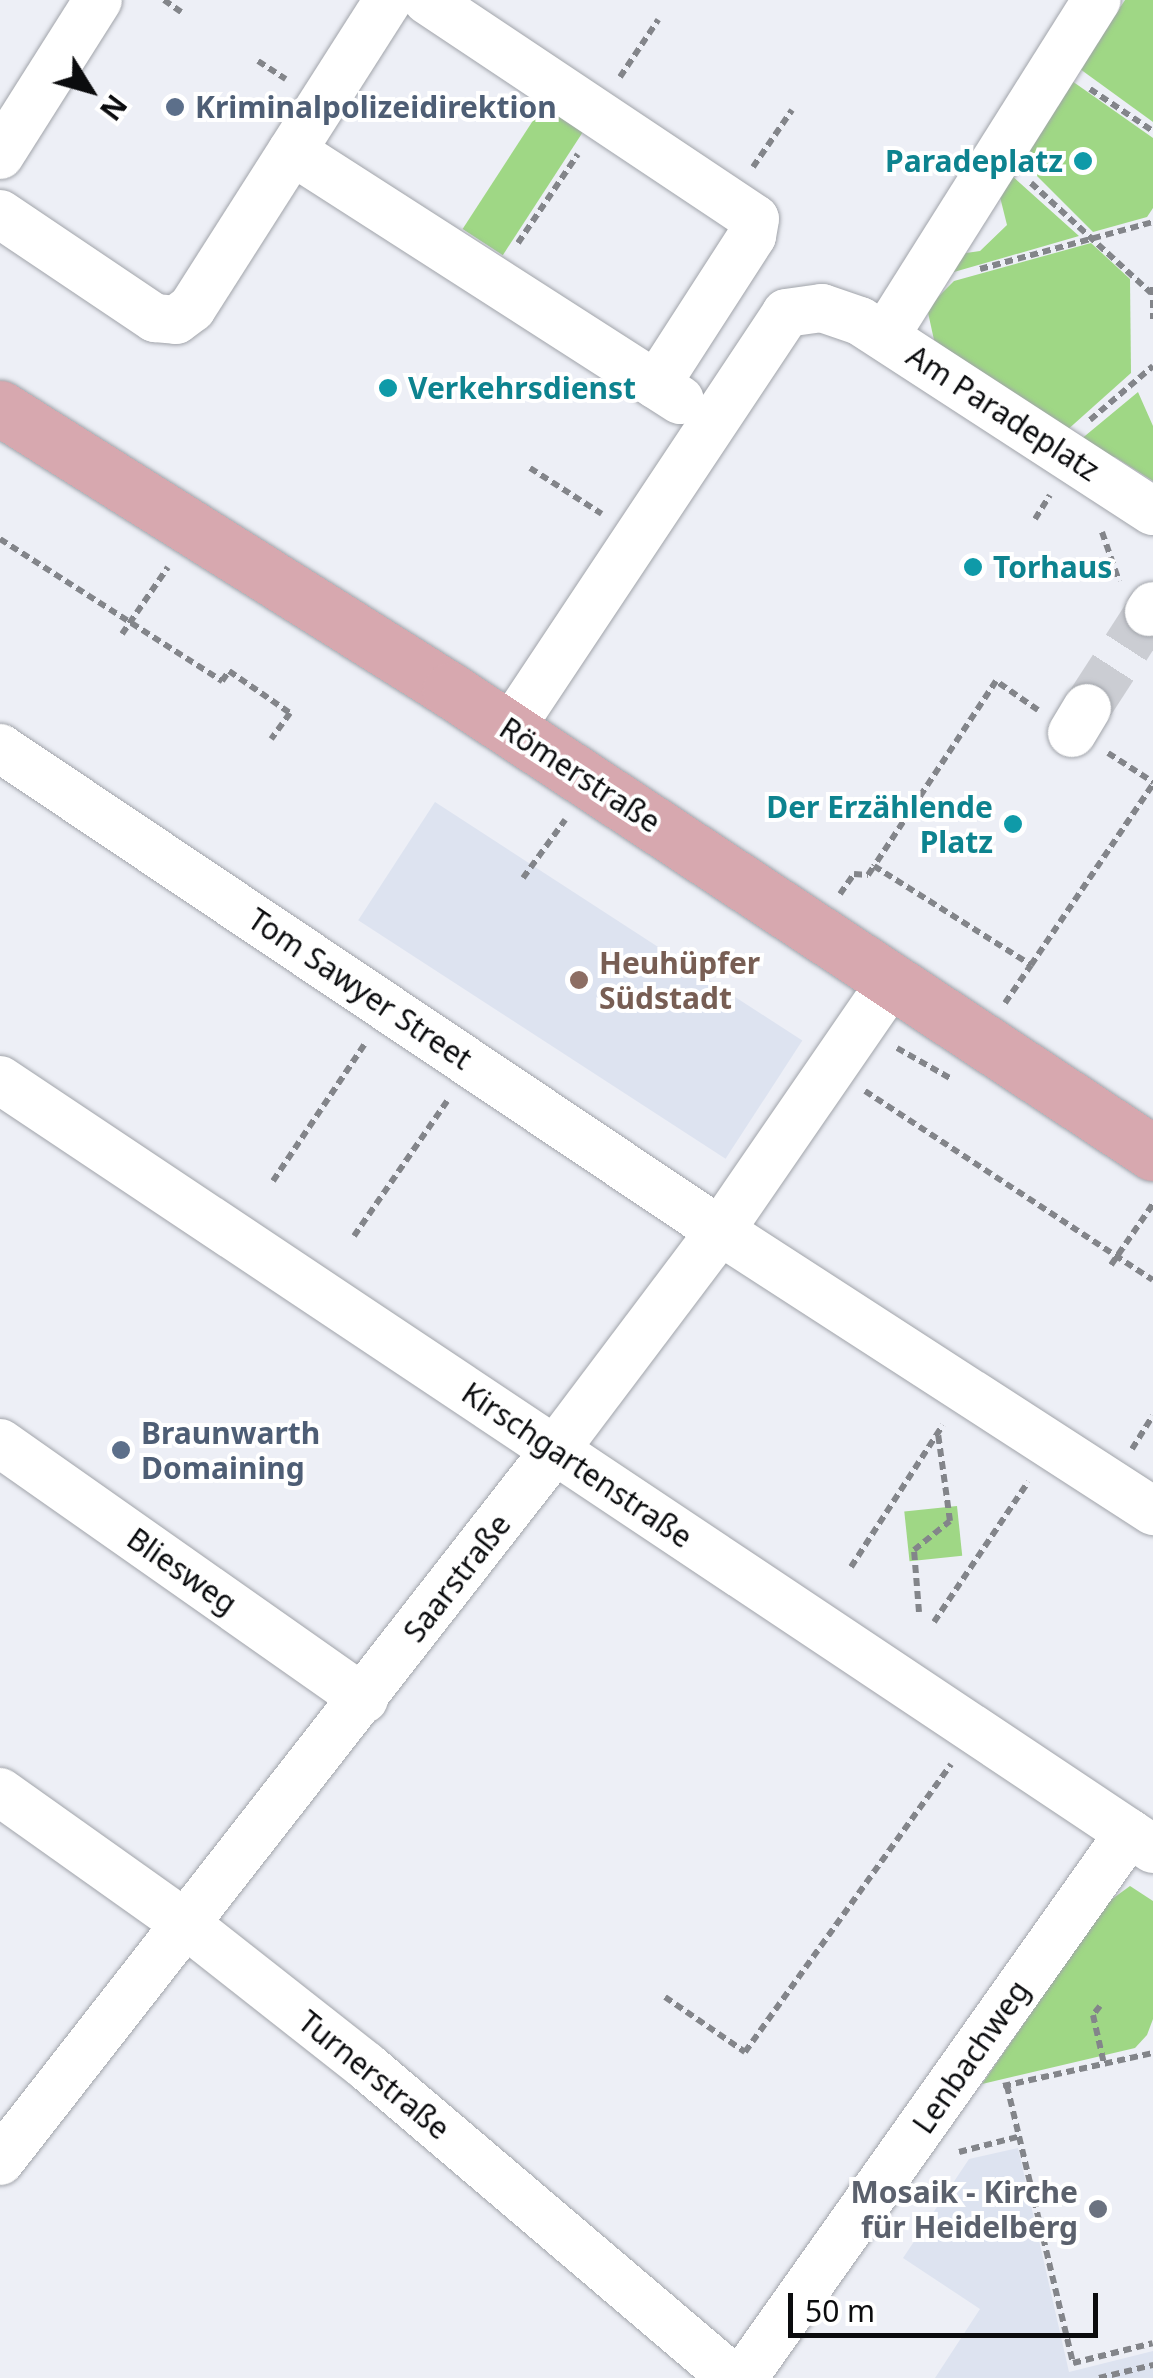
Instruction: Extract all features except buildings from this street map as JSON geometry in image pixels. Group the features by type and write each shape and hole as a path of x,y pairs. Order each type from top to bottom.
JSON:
{"main road":[{"name":"Römerstraße","path":"0,408 510,729 1153,1153"}],"street":[{"path":"0,155 98,0"},
{"path":"0,214 155,318 176,320 192,308 388,0"},
{"path":"427,0 732,198 755,220 752,236 656,385"},
{"name":"Am Paradeplatz","path":"1092,2 1056,66 885,336 1153,511"},
{"path":"292,151 712,421"},
{"path":"510,729 786,314 822,308 885,336"},
{"name":"Tom Sawyer Street","path":"0,748 720,1231 1153,1511"},
{"name":"Saarstraße","path":"0,2161 555,1450 720,1231 894,979"},
{"name":"Kirschgartenstraße","path":"0,1080 1141,1841"},
{"name":"Bliesweg","path":"0,1444 364,1698"},
{"name":"Turnerstraße","path":"0,1792 183,1922 366,2066 732,2378"},
{"name":"Lenbachweg","path":"743,2378 956,2080 1141,1841"}],"path":[{"path":"164,0 181,12"},
{"path":"492,282 658,20"},
{"path":"1056,66 1153,131"},
{"path":"732,198 792,110"},
{"path":"1000,155 1152,290 1153,319"},
{"path":"916,287 1153,222"},
{"path":"530,468 637,536"},
{"path":"1098,525 1140,604"},
{"path":"122,634 194,529"},
{"path":"0,539 222,681 229,671 290,713 272,739"},
{"path":"996,681 1080,721 1153,783 1030,966 874,866 996,681"},
{"path":"524,878 592,782"},
{"path":"273,1181 389,1009"},
{"path":"354,1236 472,1064"},
{"path":"864,1091 1153,1280"},
{"path":"1111,1265 1153,1204"},
{"path":"851,1566 966,1390"},
{"path":"919,1612 914,1550 950,1521 938,1433"},
{"path":"934,1622 1052,1446"},
{"path":"664,1997 745,2052 975,1731"},
{"path":"1100,2006 1093,2015 1104,2064"},
{"path":"956,2080 976,2092 1104,2064 1136,2062 1153,2053"},
{"path":"1006,2086 1073,2363 1153,2343"},
{"path":"1100,2378 1153,2364"}],"shaded area":[{"name":"Heuhüpfer Südstadt","path":"435,802 802,1041 726,1159 358,920"},
{"path":"1018,2148 1069,2372 1153,2351 1153,2378 935,2378 980,2309 903,2258 969,2159"}],"green space":[{"path":"1125,0 1153,0 1153,122 1080,69"},
{"path":"1072,81 1153,138 1153,208 1147,217 1093,232 1020,159"},
{"path":"547,99 587,125 503,255 463,229"},
{"path":"1011,175 1079,236 947,274 959,254 980,251 1007,225 999,193"},
{"path":"1091,243 1130,279 1131,373 1065,432 934,340 927,308 954,281"},
{"path":"1138,392 1153,426 1153,481 1115,457 1068,450"},
{"path":"957,1506 962,1556 910,1561 904,1512"},
{"path":"1130,1886 1153,1901 1153,2019 1147,2035 1135,2048 982,2084 1108,1902"}],"tunnel":[{"path":"1087,708 1149,612"}],"place":[{"name":"Kriminalpolizeidirektion","path":"175,107"},
{"name":"Paradeplatz","path":"1083,161"},
{"name":"Verkehrsdienst","path":"388,388"},
{"name":"Torhaus","path":"973,567"},
{"name":"Der Erzählende Platz","path":"1013,824"},
{"name":"Heuhüpfer Südstadt","path":"579,980"},
{"name":"Braunwarth Domaining","path":"121,1450"},
{"name":"Mosaik - Kirche für Heidelberg","path":"1098,2209"}]}
